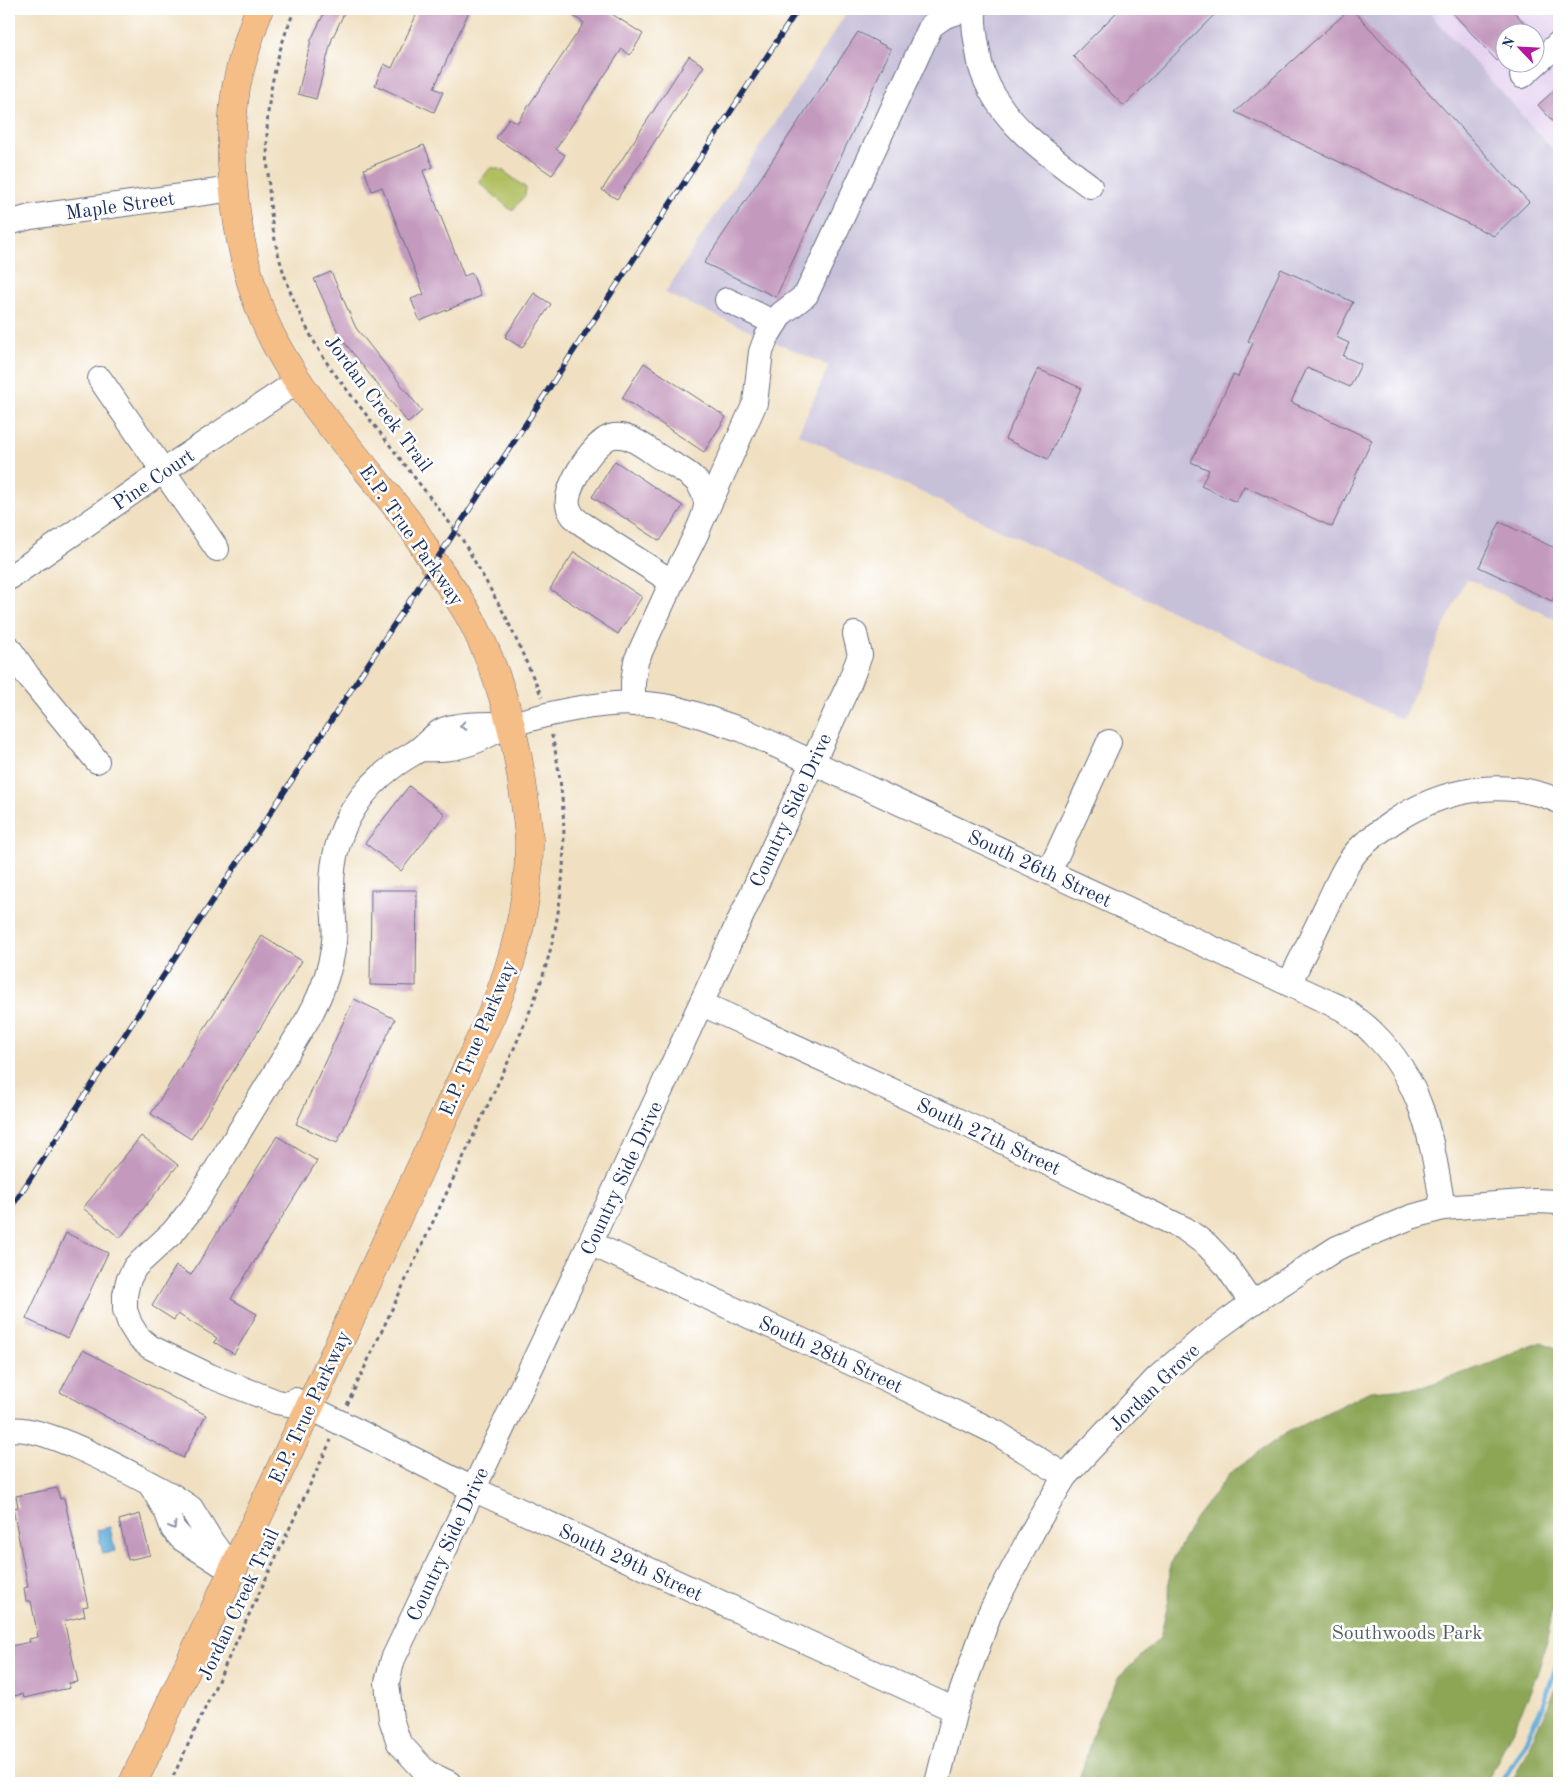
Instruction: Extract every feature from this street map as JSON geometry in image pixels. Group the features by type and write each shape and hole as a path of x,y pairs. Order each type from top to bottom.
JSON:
{"main road":[{"name":"E.P. True Parkway","path":"133,1783 491,1016 509,969 521,917 528,868 529,838 512,724 493,667 476,628 415,532 298,381 275,343 257,298 244,252 233,190 232,129 237,87 246,47 259,9"}],"street":[{"path":"633,704 633,682 636,661 755,403 762,352 766,338 780,314 806,295 931,26 945,16 969,9"},
{"path":"974,9 973,24 982,73 992,94 1011,122 1036,145 1090,186"},
{"path":"1522,76 1559,43"},
{"name":"Maple Street","path":"9,223 30,217 233,190"},
{"path":"727,300 774,323"},
{"path":"100,379 217,549"},
{"name":"Pine Court","path":"9,578 163,471 298,381"},
{"path":"672,582 573,517 567,504 569,491 575,478 594,450 605,440 613,436 623,436 636,442 698,482 706,502 703,518"},
{"name":"Country Side Drive","path":"449,1783 426,1772 399,1743 392,1722 387,1682 393,1659 702,1004 811,763 849,684 860,655 855,634"},
{"path":"9,648 28,676 97,762"},
{"name":"South 26th Street","path":"420,750 444,750 475,742 512,724 579,707 633,704 673,708 743,730 1343,1009 1373,1032 1395,1059 1417,1093 1433,1146 1443,1208"},
{"path":"1049,872 1109,742"},
{"name":"South 29th Street","path":"420,750 397,762 380,776 364,792 350,813 340,836 334,861 332,889 334,940 330,967 321,993 309,1017 194,1206 173,1232 135,1267 128,1282 125,1295 125,1310 130,1324 138,1337 157,1351 210,1376 225,1380 255,1381 269,1386 309,1408 473,1489 955,1710"},
{"path":"1289,984 1340,879 1357,852 1379,831 1413,808 1444,795 1477,789 1516,788 1559,801"},
{"name":"South 27th Street","path":"702,1004 972,1127 1185,1229 1207,1245 1225,1264 1252,1303"},
{"name":"Jordan Grove","path":"937,1783 955,1710 989,1615 1036,1525 1066,1476 1158,1377 1201,1340 1252,1303 1337,1248 1411,1218 1443,1208 1535,1201 1559,1202"},
{"name":"South 28th Street","path":"590,1243 888,1380 997,1433 1066,1476"},
{"path":"9,1430 18,1428 56,1438 174,1496 191,1508 233,1571"}],"path":[{"name":"Jordan Creek Trail","path":"295,9 277,61 268,106 267,133 272,223 288,286 315,345 331,369 462,539 506,617 544,702"},
{"name":"Jordan Creek Trail","path":"170,1783 332,1438"}],"shaded area":[{"path":"849,9 1426,9 1559,156 1559,621 1466,578 1402,720 798,434 829,366 665,293"},
{"path":"1426,9 1559,9 1559,156"}],"green space":[{"path":"491,167 504,171 526,188 525,195 512,211 479,182"},
{"name":"Southwoods Park","path":"1541,1342 1559,1349 1559,1568 1550,1626 1539,1669 1523,1707 1486,1783 1078,1783 1098,1718 1119,1677 1160,1638 1169,1599 1170,1565 1195,1519 1231,1472 1286,1433 1370,1391 1422,1387 1489,1364"},
{"path":"1559,1682 1559,1783 1512,1783"}],"water":[{"path":"110,1527 115,1551 103,1554 97,1530"}],"building":[{"path":"326,9 346,9 332,39 316,99 298,94 311,40"},
{"path":"419,9 470,9 434,88 443,92 434,112 375,85 384,64 392,68"},
{"path":"563,9 604,9 643,34 630,55 622,49 556,149 565,155 552,175 496,138 509,118 517,123 584,23"},
{"path":"1120,9 1220,9 1124,106 1073,56"},
{"path":"1350,9 1529,202 1494,236 1235,112"},
{"path":"1449,9 1511,9 1523,22 1496,22 1496,60"},
{"path":"858,32 891,49 776,297 704,263"},
{"path":"689,56 704,66 617,199 602,190"},
{"path":"1559,86 1559,128 1538,105"},
{"path":"424,145 433,167 423,171 464,276 472,273 481,296 420,321 411,299 424,294 382,187 372,191 364,169"},
{"path":"1281,269 1353,302 1336,337 1349,343 1343,356 1361,364 1350,387 1307,368 1291,402 1372,440 1332,527 1244,486 1236,502 1201,486 1209,470 1191,462 1233,375 1238,377 1253,343 1248,341"},
{"path":"331,272 356,328 422,411 408,423 340,337 314,279"},
{"path":"534,293 551,304 522,348 505,337"},
{"path":"644,363 726,417 704,452 622,398"},
{"path":"1038,369 1081,388 1048,459 1005,439"},
{"path":"615,461 683,506 660,541 592,497"},
{"path":"1500,522 1559,550 1559,585 1552,601 1479,567"},
{"path":"574,552 642,597 618,634 550,589"},
{"path":"409,786 445,814 401,871 365,843"},
{"path":"371,890 417,890 416,986 370,985"},
{"path":"262,936 302,961 191,1139 151,1114"},
{"path":"354,999 395,1019 337,1143 296,1124"},
{"path":"141,1136 178,1165 120,1238 83,1208"},
{"path":"277,1136 317,1161 231,1299 257,1314 234,1354 214,1342 217,1338 178,1314 174,1320 152,1306 176,1266 191,1275"},
{"path":"66,1233 108,1253 68,1338 26,1319"},
{"path":"83,1350 206,1415 183,1458 60,1392"},
{"path":"57,1488 60,1499 64,1498 88,1606 83,1607 85,1616 64,1621 78,1682 69,1683 70,1688 24,1698 23,1694 9,1697 9,1651 12,1650 11,1646 30,1642 29,1639 38,1637 31,1601 26,1601 24,1588 28,1587 13,1508 18,1507 16,1496"},
{"path":"140,1514 150,1555 128,1560 119,1520"}],"waterway":[{"path":"1501,1783 1535,1722 1559,1656"}],"railway":[{"path":"9,1211 798,9"}]}
